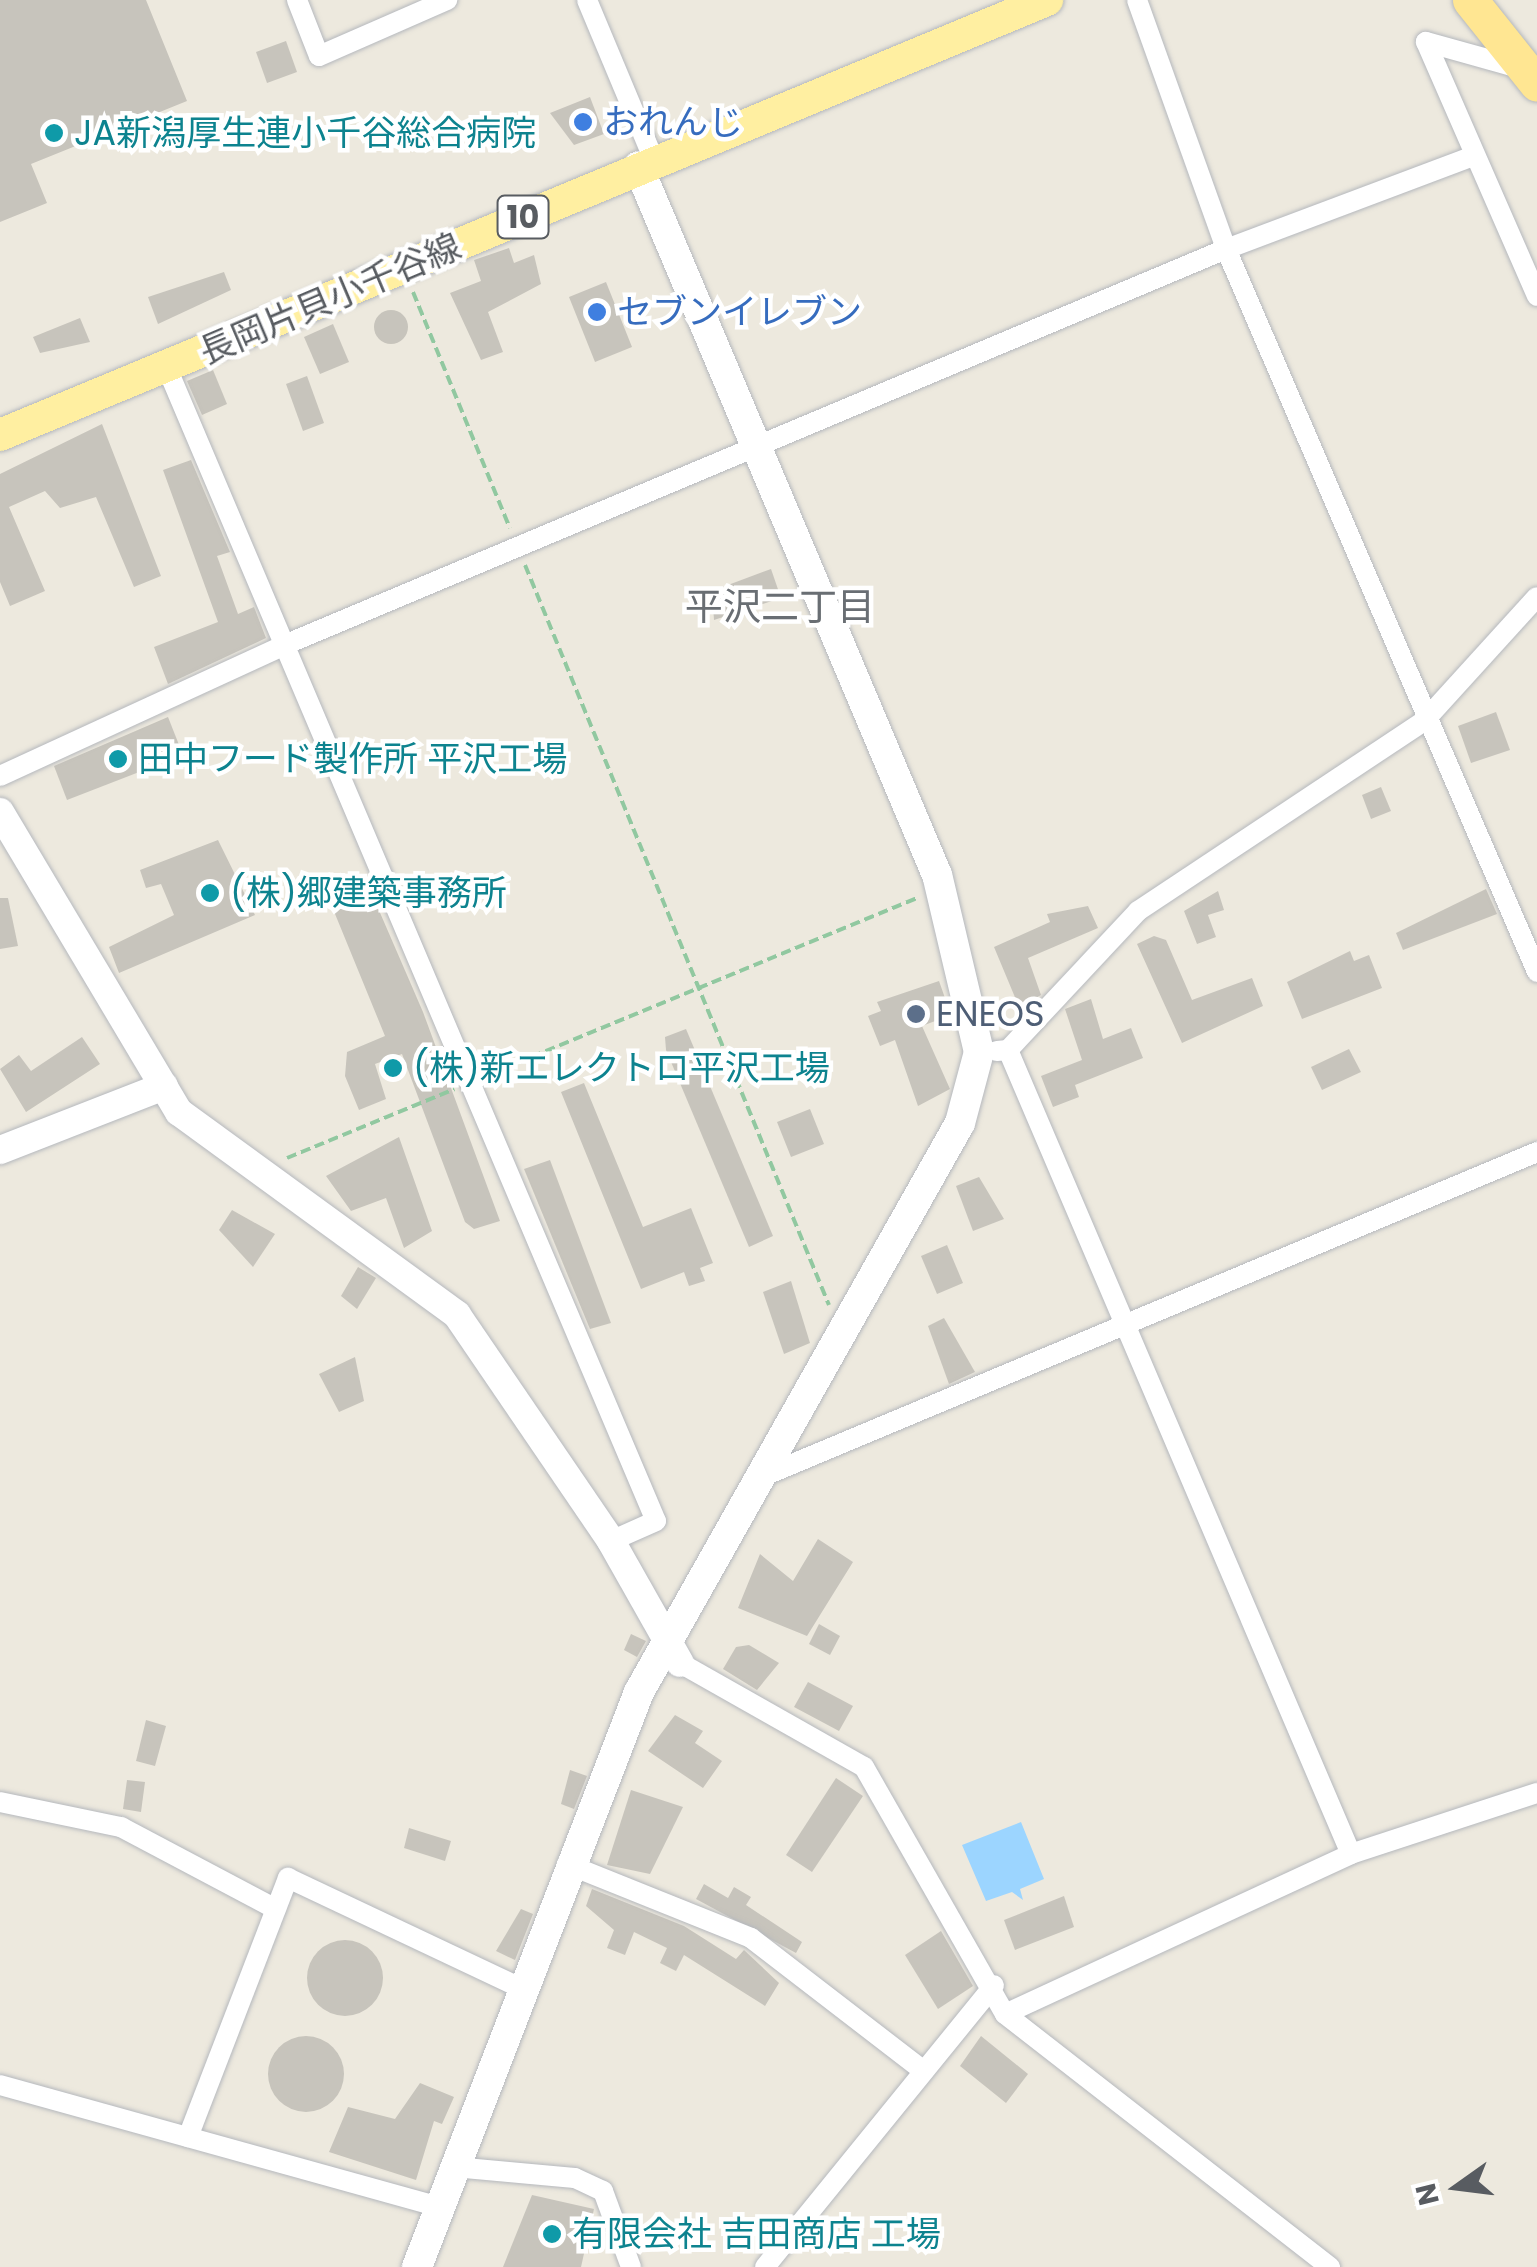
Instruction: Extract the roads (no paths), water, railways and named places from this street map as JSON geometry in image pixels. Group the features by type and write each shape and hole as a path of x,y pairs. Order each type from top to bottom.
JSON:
{"highway":[{"path":"1470,0 1531,77"}],"main road":[{"name":"長岡片貝小千谷線","path":"0,436 403,269 646,163 1047,0"},
{"path":"417,2267 568,1864 758,1478 960,1123 993,1051 941,887 757,451 646,163"}],"street":[{"path":"297,0 319,56 447,0"},
{"path":"587,0 646,163"},
{"path":"1138,0 1226,249 1537,972"},
{"path":"1531,77 1426,42 1537,296"},
{"path":"0,776 282,646 757,451 1226,249 1474,156"},
{"path":"166,368 656,1521 611,1541"},
{"path":"1351,1854 1123,1327 993,1051 1138,911 1426,720 1537,597"},
{"path":"0,812 179,1112 254,1171 456,1316 611,1541 674,1652 864,1767 994,1986 1005,2014 1330,2267"},
{"path":"0,1150 164,1086"},
{"path":"758,1478 1537,1152"},
{"path":"1005,2014 1351,1854 1537,1792"},
{"path":"0,1802 121,1827 276,1910"},
{"path":"568,1864 750,1938 924,2071"},
{"path":"188,2137 288,1878 521,1988"},
{"path":"765,2267 994,1986"},
{"path":"0,2084 439,2207"},
{"path":"454,2167 575,2178 603,2191 631,2267"}],"water":[{"path":"1021,1822 1044,1879 1020,1889 1023,1900 1012,1892 986,1901 962,1845"}],"place":[{"name":"おれんじ","path":"583,122"},
{"name":"JA新潟厚生連小千谷総合病院","path":"54,133"},
{"name":"セブンイレブン","path":"597,312"},
{"name":"田中フード製作所 平沢工場","path":"118,759"},
{"name":"(株)郷建築事務所","path":"210,893"},
{"name":"ENEOS","path":"916,1014"},
{"name":"(株)新エレクトロ平沢工場","path":"393,1068"},
{"name":"有限会社 吉田商店 工場","path":"552,2234"}],"district":[{"name":"平沢二丁目","path":"780,607"}]}
